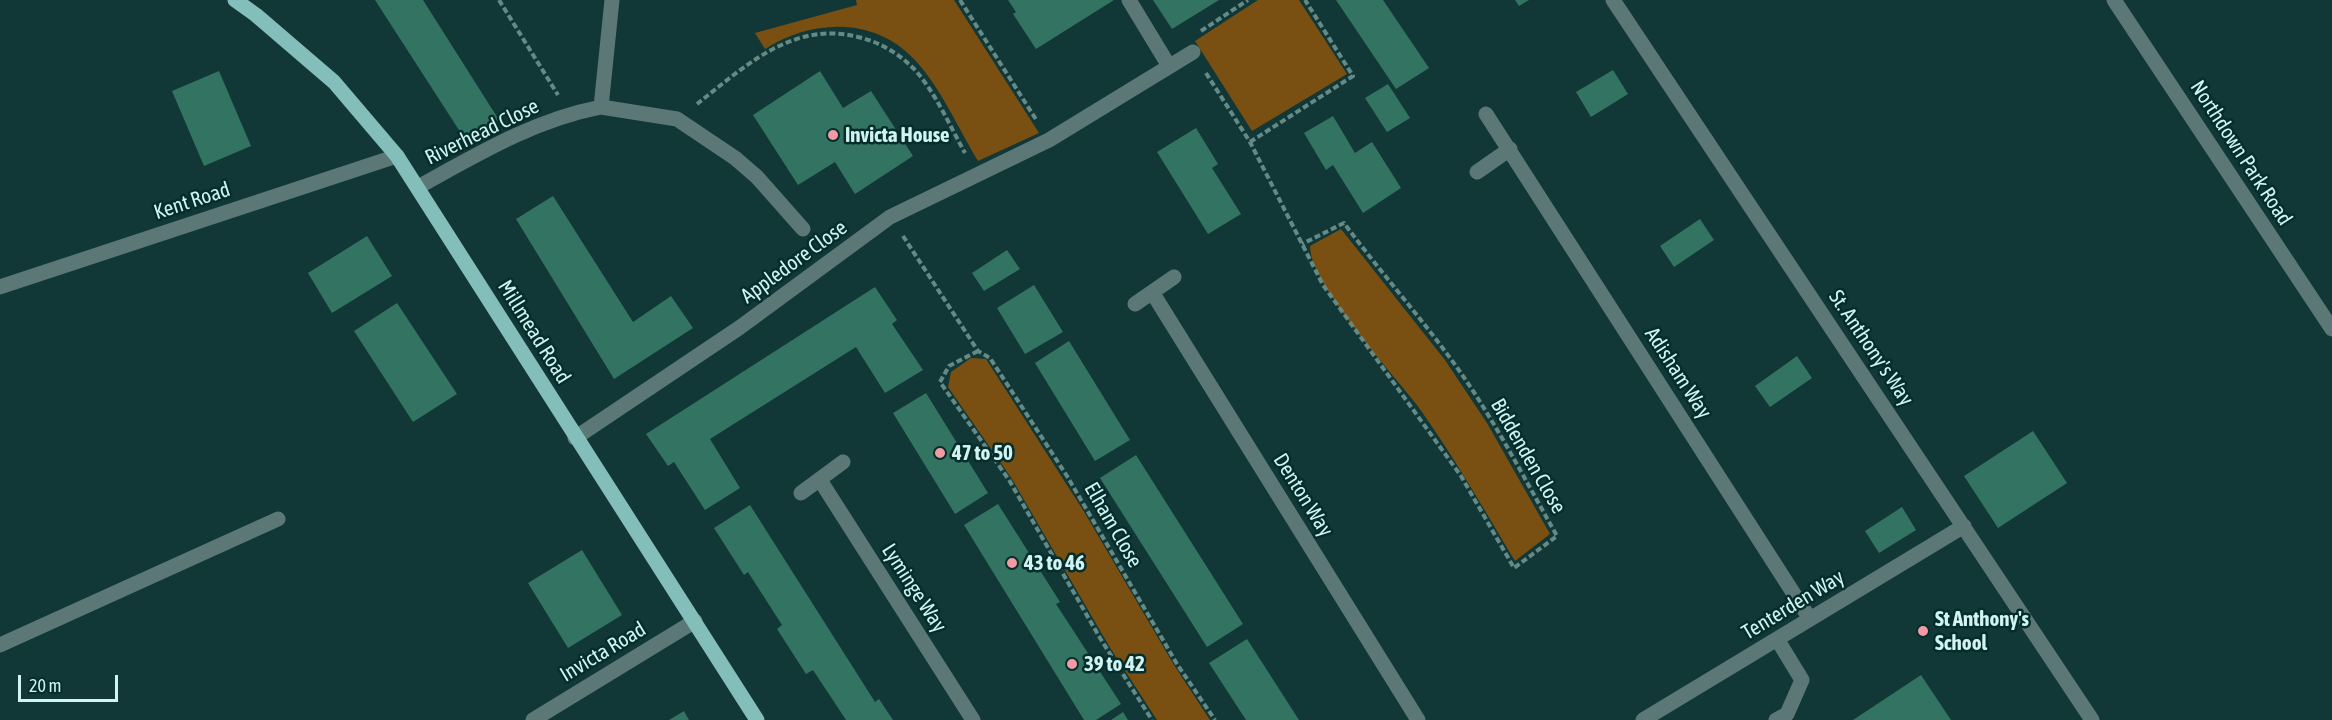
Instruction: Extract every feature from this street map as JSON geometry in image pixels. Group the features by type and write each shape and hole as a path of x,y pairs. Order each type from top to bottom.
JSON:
{"main road":[{"name":"Millmead Road","path":"235,0 256,15 334,82 397,156 575,438 696,621 757,720"}],"street":[{"path":"601,107 612,0"},
{"path":"1129,0 1169,66"},
{"name":"St. Anthony's Way","path":"1613,0 1965,525 2092,720"},
{"name":"Northdown Park Road","path":"2114,0 2332,329"},
{"name":"Appledore Close","path":"575,438 739,328 890,217 1049,140 1169,66 1190,46"},
{"name":"Riverhead Close","path":"418,187 515,134 570,113 601,107 677,119"},
{"name":"Adisham Way","path":"1486,114 1810,619"},
{"path":"677,119 735,158 757,177 802,230"},
{"path":"1477,172 1510,149"},
{"name":"Kent Road","path":"0,287 397,156"},
{"path":"1135,304 1174,277"},
{"name":"Denton Way","path":"1152,292 1418,720"},
{"path":"801,493 843,462"},
{"name":"Lyminge Way","path":"820,480 973,720"},
{"path":"0,645 278,519"},
{"name":"Tenterden Way","path":"1643,720 1965,525"},
{"name":"Invicta Road","path":"533,720 696,621"},
{"path":"1776,720 1787,714 1802,680 1777,639"}],"path":[{"path":"499,0 570,113"},
{"path":"960,0 1049,140"},
{"path":"1248,0 1190,46 1250,142 1302,244"},
{"path":"1250,142 1353,76 1305,0"},
{"path":"677,119 731,74 786,42 828,33 850,35 886,48 916,72 977,175"},
{"name":"Elham Close","path":"890,217 978,351 990,358 1054,456 1177,663 1215,720"},
{"name":"Biddenden Close","path":"1344,223 1389,283 1434,337 1481,404 1557,536 1514,568 1461,476 1346,319 1323,285 1302,244 1344,223"},
{"path":"978,351 949,366 940,382 1009,480 1100,638 1152,720"}],"shaded area":[{"path":"856,0 954,0 1039,133 978,161 933,83 915,60 899,46 862,29 842,27 802,32 765,49 755,33 857,5"},
{"path":"1258,0 1299,0 1347,74 1252,131 1195,41"},
{"path":"1341,229 1445,360 1487,423 1550,534 1515,561 1468,482 1417,405 1354,328 1323,283 1314,263 1310,246"},
{"path":"971,358 986,359 1083,510 1174,665 1210,720 1157,720 1109,646 1012,479 948,387 951,372"}],"building":[{"path":"375,0 423,0 499,120 466,141"},
{"path":"1008,0 1114,0 1036,49 1013,14 1016,12"},
{"path":"1153,0 1219,0 1172,29"},
{"path":"1336,0 1383,0 1429,68 1396,89"},
{"path":"1515,0 1529,0 1519,6"},
{"path":"1613,70 1628,94 1591,117 1576,92"},
{"path":"219,71 251,146 204,166 172,91"},
{"name":"Invicta House","path":"820,71 843,108 871,91 913,156 855,194 835,162 798,185 753,115"},
{"path":"1388,84 1410,118 1387,132 1365,98"},
{"path":"1333,116 1355,153 1372,142 1401,188 1363,213 1333,165 1326,170 1304,133"},
{"path":"1196,128 1218,164 1212,168 1241,214 1208,234 1157,152"},
{"path":"553,196 633,322 671,296 693,328 614,379 516,219"},
{"path":"1700,219 1714,240 1674,267 1660,246"},
{"path":"367,236 392,276 332,313 308,273"},
{"path":"1007,250 1020,269 984,291 972,273"},
{"path":"1034,285 1063,332 1025,354 997,308"},
{"path":"875,287 897,320 892,324 923,370 885,393 856,347 710,439 740,488 705,510 674,462 668,466 646,434"},
{"path":"397,303 457,394 413,422 354,331"},
{"path":"1069,341 1130,440 1095,461 1035,363"},
{"path":"1797,356 1812,378 1770,407 1755,386"},
{"name":"47 to 50","path":"926,393 988,493 955,514 893,413"},
{"path":"2033,431 2067,483 1998,528 1964,476"},
{"path":"1136,455 1243,624 1207,647 1100,478"},
{"path":"998,504 1060,602 1056,604 1121,704 1096,720 1084,720 964,525"},
{"path":"750,505 875,702 879,699 893,720 846,720 813,670 806,674 777,629 782,625 748,572 744,575 714,528"},
{"path":"1902,507 1916,530 1879,553 1865,531"},
{"path":"582,550 622,615 568,648 528,583"},
{"path":"1247,639 1299,720 1246,720 1209,663"},
{"path":"1921,675 1951,720 1853,720"},
{"path":"684,711 689,720 669,720"},
{"path":"1123,712 1128,720 1111,720"}],"place":[{"name":"Invicta House","path":"833,135"},
{"name":"47 to 50","path":"940,453"},
{"name":"43 to 46","path":"1012,563"},
{"name":"St Anthony's School","path":"1923,631"},
{"name":"39 to 42","path":"1072,664"}]}
